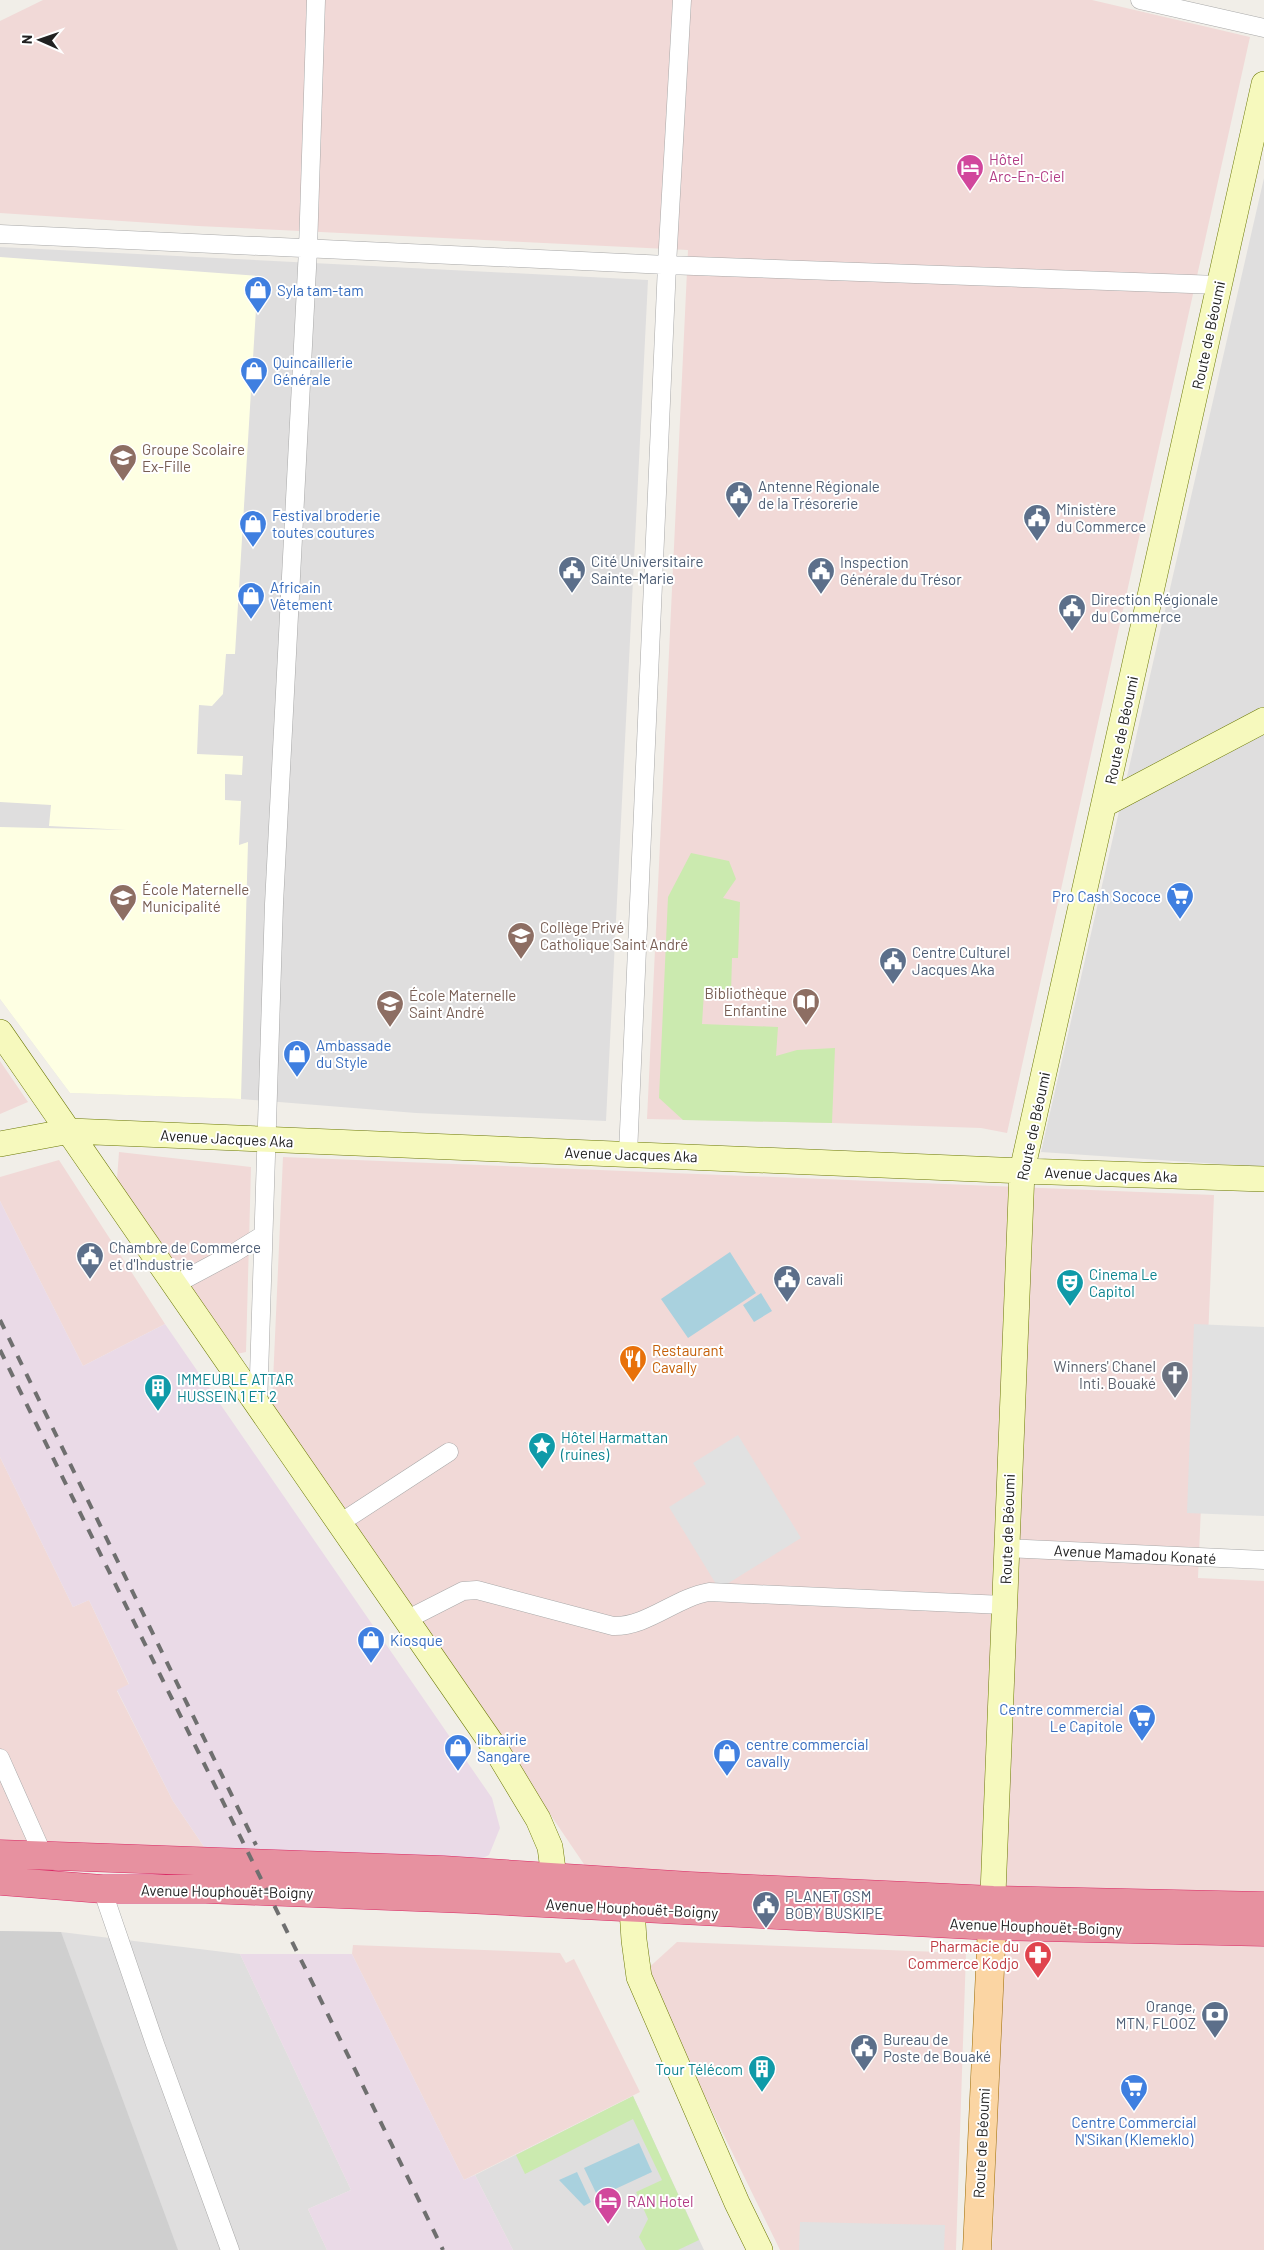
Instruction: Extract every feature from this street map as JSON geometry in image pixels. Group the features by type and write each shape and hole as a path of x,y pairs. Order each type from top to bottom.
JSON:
{"highway":[{"name":"Avenue Houphouët-Boigny","path":"0,1854 405,1869 554,1877 993,1913 1264,1932"},
{"name":"Avenue Houphouët-Boigny","path":"0,1881 102,1889 206,1889 428,1897 632,1909 993,1913 1264,1906"}],"main road":[{"name":"Route de Béoumi","path":"976,2250 993,1913"}],"street":[{"path":"258,1407 274,904 308,249 316,0"},
{"path":"628,1154 667,265 682,0"},
{"path":"1140,0 1264,28"},
{"name":"Route de Béoumi","path":"993,1913 1022,1171 1264,84"},
{"path":"0,234 667,265 1219,285"},
{"path":"1105,804 1264,720"},
{"path":"0,1032 70,1130 174,1285 497,1751 526,1799 550,1847 554,1877"},
{"name":"Avenue Jacques Aka","path":"0,1144 70,1130 266,1140 1022,1171 1264,1178"},
{"path":"174,1285 263,1235"},
{"path":"340,1524 449,1452"},
{"name":"Avenue Mamadou Konaté","path":"1007,1548 1264,1560"},
{"path":"406,1620 463,1591 477,1590 613,1626 627,1626 684,1598 708,1592 1004,1605"},
{"path":"0,1758 44,1857"},
{"path":"102,1889 155,2044 230,2250"},
{"path":"632,1909 639,1977 737,2203 760,2250"}],"shaded area":[{"path":"43,0 1092,0 1250,37 1007,1133 981,1128 647,1119 688,250 198,226 0,213 0,21"},
{"path":"1264,178 1264,1167 1041,1152"},
{"path":"0,247 648,280 606,1121 416,1113 241,1099 70,1093 0,999"},
{"name":"Groupe Scolaire Ex-Fille","path":"0,257 258,276 235,654 226,654 223,694 212,706 199,705 197,754 243,756 242,775 225,774 225,800 241,801 239,845 248,842 241,1099 70,1093 0,999 0,827 127,830 49,826 51,805 0,802"},
{"path":"0,1061 28,1102 0,1114"},
{"path":"119,1152 251,1167 246,1352 232,1355 117,1179"},
{"path":"283,1157 1214,1195 1198,1578 1264,1581 1264,2250 992,2250 1006,1894 594,1879 272,1404"},
{"path":"59,1160 165,1324 83,1366 0,1201 0,1177"},
{"path":"0,1201 83,1366 165,1324 492,1798 500,1828 489,1855 467,1866 215,1863 173,1801 117,1690 129,1684 89,1600 73,1607 0,1457"},
{"path":"1194,1324 1264,1327 1264,1516 1187,1513"},
{"path":"738,1435 801,1538 719,1589 669,1507 706,1484 693,1463"},
{"path":"0,1457 73,1607 89,1600 129,1685 117,1691 173,1801 215,1863 0,1851"},
{"path":"0,1931 61,1932 240,1954 351,2190 308,2209 327,2250 0,2250"},
{"path":"0,1931 61,1932 178,2250 0,2250"},
{"path":"677,1942 966,1953 956,2250 780,2250 644,1972"},
{"path":"353,1945 560,1953 566,1963 574,1959 640,2092 464,2180 352,1954"},
{"path":"240,1954 352,1954 464,2180 475,2175 513,2250 327,2250 308,2209 351,2190"},
{"path":"633,2096 704,2250 513,2250 475,2175"},
{"path":"800,2222 945,2225 944,2250 799,2250"}],"green space":[{"path":"691,853 729,861 736,879 723,898 740,902 738,958 732,958 731,993 704,992 702,1024 778,1027 776,1056 797,1050 835,1048 832,1123 683,1120 659,1098 668,897"},
{"path":"633,2096 699,2240 678,2250 646,2250 639,2237 648,2219 636,2192 662,2180 633,2119 525,2174 516,2155"}],"water":[{"path":"730,1252 756,1293 688,1338 661,1299"},
{"path":"761,1293 772,1311 754,1322 743,1305"},
{"path":"639,2143 652,2172 598,2197 584,2168"},
{"path":"577,2172 591,2202 584,2206 559,2180"}],"railway":[{"path":"0,1320 256,1845"},
{"path":"0,1350 443,2250"}],"place":[{"name":"Hôtel Arc-En-Ciel","path":"970,192"},
{"name":"Syla tam-tam","path":"258,314"},
{"name":"Quincaillerie Générale","path":"254,395"},
{"name":"Groupe Scolaire Ex-Fille","path":"123,482"},
{"name":"Antenne Régionale de la Trésorerie","path":"739,519"},
{"name":"Ministère du Commerce","path":"1037,542"},
{"name":"Festival broderie toutes coutures","path":"253,548"},
{"name":"Cité Universitaire Sainte-Marie","path":"572,594"},
{"name":"Inspection Générale du Trésor","path":"821,595"},
{"name":"Africain Vêtement","path":"251,620"},
{"name":"Direction Régionale du Commerce","path":"1072,632"},
{"name":"Pro Cash Sococe","path":"1180,920"},
{"name":"École Maternelle Municipalité","path":"123,922"},
{"name":"Collège Privé Catholique Saint André","path":"521,960"},
{"name":"Centre Culturel Jacques Aka","path":"893,985"},
{"name":"Bibliothèque Enfantine","path":"806,1026"},
{"name":"École Maternelle Saint André","path":"390,1028"},
{"name":"Ambassade du Style","path":"297,1078"},
{"name":"Chambre de Commerce et d'Industrie","path":"90,1280"},
{"name":"cavali","path":"787,1303"},
{"name":"Cinema Le Capitol","path":"1070,1307"},
{"name":"Restaurant Cavally","path":"633,1383"},
{"name":"Winners' Chanel Inti. Bouaké","path":"1175,1399"},
{"name":"IMMEUBLE ATTAR HUSSEIN 1 ET 2","path":"158,1412"},
{"name":"Hôtel Harmattan (ruines)","path":"542,1470"},
{"name":"Kiosque","path":"371,1664"},
{"name":"Centre commercial Le Capitole","path":"1142,1742"},
{"name":"librairie Sangare","path":"458,1772"},
{"name":"centre commercial cavally","path":"727,1777"},
{"name":"PLANET GSM BOBY BUSKIPE","path":"766,1929"},
{"name":"Pharmacie du Commerce Kodjo","path":"1038,1979"},
{"name":"Orange, MTN, FLOOZ","path":"1215,2039"},
{"name":"Bureau de Poste de Bouaké","path":"864,2072"},
{"name":"Tour Télécom","path":"762,2093"},
{"name":"Centre Commercial N'Sikan (Klemeklo)","path":"1134,2112"},
{"name":"RAN Hotel","path":"608,2225"}]}
